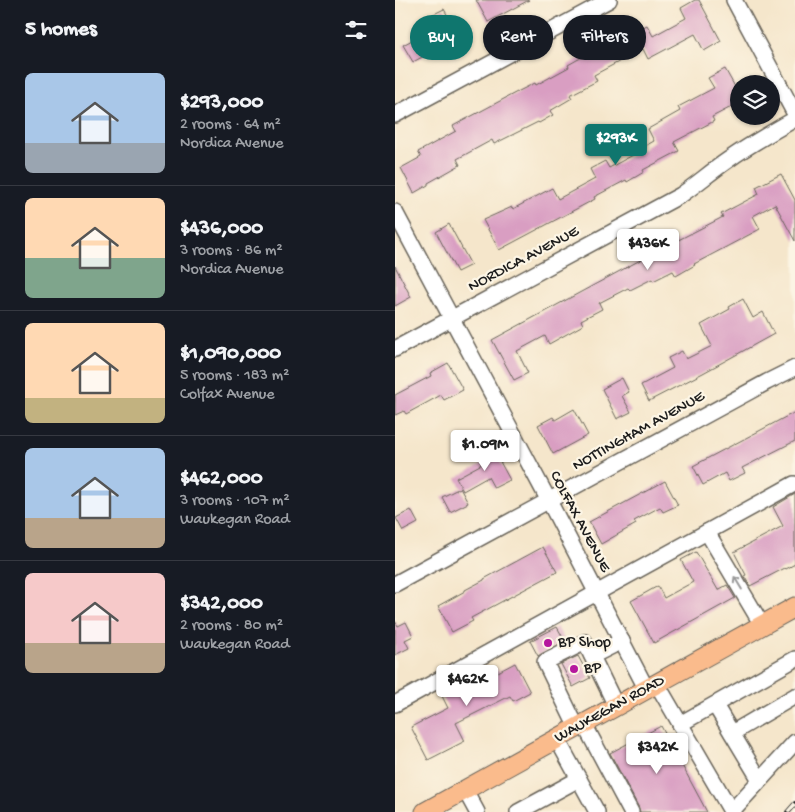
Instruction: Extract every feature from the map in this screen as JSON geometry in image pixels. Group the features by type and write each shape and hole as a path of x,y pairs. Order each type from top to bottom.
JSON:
{"main road":[{"name":"WAUKEGAN ROAD","path":"425,812 795,607"}],"street":[{"path":"395,115 609,0"},
{"path":"734,0 795,114"},
{"name":"NORDICA AVENUE","path":"395,350 681,195 743,150 795,119"},
{"name":"COLFAX AVENUE","path":"395,212 622,641 652,687 680,724 731,812"},
{"name":"NOTTINGHAM AVENUE","path":"395,584 795,368"},
{"path":"395,704 794,484"},
{"path":"707,532 762,626"},
{"path":"592,656 622,641"},
{"path":"616,706 585,642 545,662 631,812"},
{"path":"680,724 795,659"},
{"path":"732,733 795,696"},
{"path":"715,705 760,780"},
{"path":"557,739 597,812"},
{"path":"731,812 795,742"},
{"path":"518,812 579,779"},
{"path":"465,790 477,812"}],"building":[{"path":"476,0 529,0 501,15 484,15"},
{"path":"695,0 699,0 721,41 704,51 695,34 648,59 646,55 646,26 653,36 686,18 681,8"},
{"path":"444,9 447,15 432,15"},
{"path":"410,41 410,57 403,45"},
{"path":"577,60 622,60 594,75 597,81 570,95 572,98 550,111 553,115 494,144 492,140 457,159 460,165 414,193 401,168 421,157 418,152 456,131 453,126 535,83 536,85 569,67 568,65"},
{"path":"725,69 730,78 730,108 712,117 714,121 674,142 679,151 643,170 644,172 627,182 626,180 594,197 595,199 499,250 483,220 512,207 513,209 552,188 558,199 595,179 590,169 605,161 609,168 646,148 645,146 654,141 648,129 680,111 678,107 714,88 708,78"},
{"path":"781,174 795,200 795,241 775,204 753,216 760,229 694,264 676,276 673,271 630,290 628,288 599,303 602,309 581,320 583,325 549,344 545,336 517,351 528,373 514,380 492,340 723,217 721,214 759,194 756,187"},
{"path":"449,224 471,265 457,272 436,232"},
{"path":"395,266 411,297 395,306"},
{"path":"743,299 753,318 763,312 774,334 649,401 641,385 673,368 668,358 682,351 686,359 712,346 701,325 730,309 729,307"},
{"path":"448,363 463,390 444,400 441,395 406,414 404,411 395,415 395,395 431,376 430,373"},
{"path":"622,378 629,392 622,396 631,412 617,419 602,389"},
{"path":"574,409 588,435 553,454 538,425 553,417 555,420"},
{"path":"795,412 795,441 742,468 745,473 729,481 725,473 703,485 693,466"},
{"path":"492,447 510,480 494,488 488,477 463,491 456,478 482,464 477,455"},
{"path":"665,481 678,505 663,512 660,507 634,521 636,524 601,544 589,522"},
{"path":"460,488 468,503 450,512 442,497"},
{"path":"795,494 795,564 750,586 734,552 783,526 773,507"},
{"path":"411,510 418,523 403,531 396,518"},
{"path":"543,547 557,572 471,618 473,621 452,632 438,606"},
{"path":"696,552 718,590 727,585 735,598 654,643 631,601 658,586 664,598 693,582 681,560"},
{"path":"395,621 398,626 406,622 413,636 405,640 409,648 395,655"},
{"name":"BP Shop","path":"557,627 565,641 538,656 530,641"},
{"name":"BP","path":"578,656 590,678 573,687 561,664"},
{"path":"515,663 530,692 513,701 510,696 456,723 465,741 428,760 411,727 448,708 439,690 465,676 468,682 496,668 498,672"},
{"path":"661,726 707,812 640,812 610,753"}],"railway":[{"path":"788,812 795,804"}],"place":[{"name":"BP Shop","path":"548,643"},
{"name":"BP","path":"574,669"}]}
